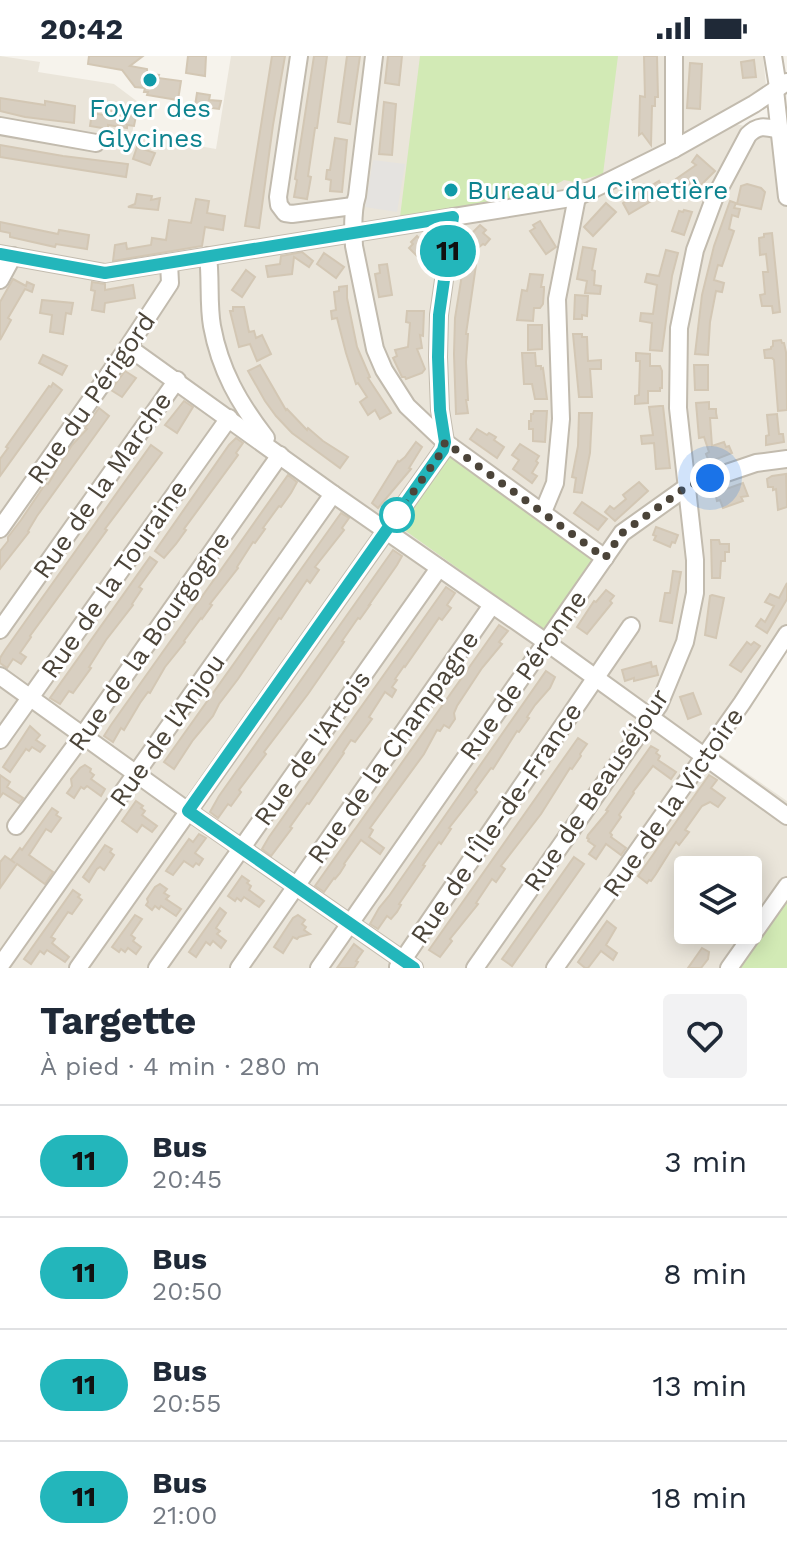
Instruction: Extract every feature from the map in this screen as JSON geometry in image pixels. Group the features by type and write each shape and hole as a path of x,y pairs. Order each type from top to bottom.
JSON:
{"street":[{"path":"299,56 279,205 285,213 292,214 353,206"},
{"path":"374,56 357,196 353,206 353,233 370,333 384,370 407,406 445,442 605,558"},
{"path":"674,56 674,149"},
{"path":"773,56 780,86 780,130 787,197"},
{"path":"0,280 7,255 105,273 577,197 674,149 780,86"},
{"path":"0,126 96,143"},
{"name":"Rue de Beauséjour","path":"475,968 659,705 685,642 695,593 695,560 678,408 679,328 695,250 714,199 748,135 755,128 780,130"},
{"path":"543,512 555,483 561,419 557,299 577,197"},
{"path":"78,968 443,450 439,315 453,217"},
{"path":"208,256 212,324 227,377 247,414 280,455"},
{"name":"Rue du Périgord","path":"0,529 170,283 169,263"},
{"path":"128,347 787,816"},
{"path":"198,396 207,399 217,396 224,388 227,377"},
{"name":"Rue de la Marche","path":"0,630 177,380"},
{"name":"Rue de la Touraine","path":"0,740 229,418"},
{"name":"Rue de la Bourgogne","path":"16,826 280,455"},
{"name":"Rue de Péronne","path":"319,968 622,533 688,486 756,463 787,459"},
{"name":"Rue de l'Anjou","path":"0,966 333,494"},
{"name":"Rue de l'Artois","path":"157,968 439,568"},
{"name":"Rue de la Champagne","path":"239,968 492,605"},
{"name":"Rue de l'Île-de-France","path":"405,965 631,626"},
{"name":"Rue de la Victoire","path":"555,968 742,703 787,634"},
{"path":"0,676 405,965"},
{"path":"729,968 787,886"}],"shaded area":[{"path":"0,56 40,62 38,72 114,84 138,102 132,134 216,149 231,56 763,56 766,86 712,135 735,124 780,130 787,197 787,645 715,751 787,801 787,891 762,927 762,856 674,856 674,944 750,944 733,968 0,968"},
{"path":"373,160 405,164 397,212 365,207"}],"green space":[{"path":"420,56 618,56 603,174 574,182 564,180 525,195 400,217"},
{"path":"447,453 596,561 545,631 396,524"},
{"path":"787,891 787,968 733,968 750,944 762,944 762,927"}],"building":[{"name":"Foyer des Glycines","path":"89,56 143,56 130,66 147,69 147,74 159,75 158,78 181,81 178,100 147,95 145,88 135,87 122,70 88,64"},
{"name":"Foyer des Glycines","path":"188,56 206,56 205,76 186,73"},
{"path":"272,56 285,56 259,228 245,226"},
{"path":"314,56 327,56 307,199 294,197"},
{"path":"347,56 360,56 350,124 338,122"},
{"path":"388,56 402,56 399,85 385,83"},
{"path":"644,56 657,56 658,97 655,97 655,106 652,106 651,145 642,133 639,135 640,96 645,97"},
{"path":"754,60 756,77 743,78 741,62"},
{"path":"690,63 702,64 700,109 687,108"},
{"path":"197,93 210,95 209,100 221,101 219,109 195,106"},
{"path":"0,98 75,106 74,123 0,111"},
{"path":"384,102 396,104 392,155 379,154"},
{"path":"128,109 137,111 134,126 108,125 108,129 90,126 92,113 110,116 111,111 127,114"},
{"path":"335,138 347,140 342,192 330,191 331,180 326,179"},
{"path":"0,145 128,164 126,177 0,157"},
{"path":"137,147 155,153 150,165 133,159"},
{"path":"697,155 715,171 696,190 703,195 697,201 676,179 696,165 692,162"},
{"path":"659,181 663,194 629,214 623,203"},
{"path":"747,184 765,192 761,209 737,204 741,186"},
{"path":"137,194 152,196 151,200 160,198 158,210 128,207 135,204"},
{"path":"196,199 209,201 207,213 225,216 223,230 205,227 202,246 113,261 115,245 126,243 127,249 151,245 152,238 166,240 169,220 191,223"},
{"path":"730,201 736,203 734,208 740,209 738,217 732,215 729,229 734,231 714,280 724,283 722,292 716,291 708,355 695,354 702,295 714,246"},
{"path":"606,203 616,212 593,236 584,227"},
{"path":"679,211 692,212 684,235 672,231"},
{"path":"540,221 556,247 546,254 530,231"},
{"path":"0,222 58,234 59,230 89,235 87,249 56,244 55,247 10,237 10,233 0,231"},
{"path":"480,225 490,239 474,251 463,242"},
{"path":"772,233 780,312 773,313 772,306 762,306 760,295 765,294 763,272 768,272 766,254 760,255 759,238"},
{"path":"417,236 434,254 424,263 409,248"},
{"path":"583,247 596,249 592,270 595,271 594,285 601,286 600,294 585,293 587,281 577,279"},
{"path":"666,250 678,253 662,351 650,350 652,323 640,321 641,313 653,314 657,285 645,282 647,274 659,276"},
{"path":"302,252 313,261 309,267 294,257 292,274 268,277 266,266 280,264 281,256"},
{"path":"324,253 344,267 336,278 317,264"},
{"path":"464,262 476,265 466,334 468,413 456,414 455,318"},
{"path":"387,264 392,295 379,297 375,274 380,273 379,265"},
{"path":"246,270 255,277 242,297 232,290"},
{"path":"530,274 543,275 543,304 540,308 534,308 533,321 517,320 522,290 527,291"},
{"path":"13,279 26,286 27,282 34,285 32,292 25,289 8,318 11,320 0,340 0,302"},
{"path":"92,282 105,284 105,290 133,285 135,298 105,303 104,312 92,310 95,291 91,290"},
{"path":"347,286 357,347 368,378 391,413 380,419 375,410 368,415 360,402 367,397 356,384 337,318 332,319 331,311 336,310 334,292 339,291 339,287"},
{"path":"575,295 588,296 587,316 582,315 582,319 574,319"},
{"path":"42,300 73,303 71,314 66,313 63,334 50,332 52,315 40,313"},
{"path":"233,307 244,307 249,332 254,331 256,338 262,335 271,354 257,361 250,344 239,347 230,311"},
{"path":"407,311 424,311 423,336 420,335 422,348 417,349 425,369 406,379 393,358 397,356 395,350 408,347 410,323 406,322"},
{"path":"528,325 542,325 542,349 528,350"},
{"path":"573,334 587,337 588,361 601,360 601,369 590,369 592,397 579,397"},
{"path":"781,340 786,352 787,410 778,411 774,360 765,358 764,350 771,349 773,341"},
{"path":"522,353 535,353 536,366 543,368 547,399 535,399 532,384 524,384"},
{"path":"636,353 650,354 650,366 660,366 662,371 662,388 660,391 648,391 648,403 635,404 635,396 639,395 640,361 636,361"},
{"path":"43,355 67,366 62,375 39,363"},
{"path":"260,365 286,410 307,430 348,457 340,468 292,433 276,416 248,371"},
{"path":"694,365 708,365 708,390 695,390"},
{"path":"125,371 136,378 122,397 111,390"},
{"path":"53,383 62,390 0,476 0,459 6,447"},
{"path":"184,401 193,407 177,433 165,425"},
{"path":"709,402 709,409 716,409 717,418 710,418 712,446 724,442 732,453 709,462 704,437 699,438 696,403"},
{"path":"663,406 670,468 656,469 654,443 642,444 641,436 653,435 649,407"},
{"path":"99,408 109,416 0,569 0,551 8,537"},
{"path":"534,411 547,411 545,442 533,441 529,421"},
{"path":"579,413 592,413 590,453 582,493 574,492 576,478 572,477 578,446"},
{"path":"777,414 779,434 783,434 784,442 766,445 766,436 769,435 767,415"},
{"path":"477,429 496,437 494,440 504,447 497,458 470,439"},
{"path":"236,438 243,443 236,453 238,455 164,558 155,551"},
{"path":"416,442 422,447 411,469 378,508 372,503 398,461"},
{"path":"520,444 539,456 532,473 537,476 532,483 513,469 519,460 512,455"},
{"path":"151,445 162,453 30,636 20,653 26,657 21,664 13,659 7,668 0,663 5,650"},
{"path":"786,474 787,507 778,510 776,489 768,487 767,479"},
{"path":"288,475 297,482 291,493 253,542 124,730 121,728 113,742 104,736 111,725"},
{"path":"639,482 648,491 615,521 605,512 610,506 614,509 626,499 623,495"},
{"path":"743,483 748,496 723,508 715,493"},
{"path":"582,502 607,519 598,530 574,513"},
{"path":"341,513 349,518 342,528 344,530 315,567 319,570 310,583 307,580 279,618 174,769 164,762"},
{"path":"656,527 678,535 675,543 672,542 670,547 654,540"},
{"path":"711,540 729,544 725,561 721,561 720,578 712,578"},
{"path":"393,550 402,556 397,565 264,752 266,754 239,790 241,792 218,818 210,812 219,796"},
{"path":"150,557 157,562 91,668 73,693 69,691 60,704 50,698"},
{"path":"673,571 681,572 672,623 660,621 665,593 670,593"},
{"path":"787,583 787,599 767,633 756,626 761,619 765,622 774,606 765,602 770,594 779,598"},
{"path":"446,587 455,593 447,605 451,608 442,620 439,618 395,679 392,687 396,690 392,697 385,692 369,717 372,719 355,742 351,740 271,856 262,849 269,837"},
{"path":"606,590 614,596 610,601 612,603 587,634 577,627 594,601"},
{"path":"712,595 724,598 716,638 705,635"},
{"path":"499,625 508,631 499,642 502,644 457,706 455,719 449,728 444,725 440,731 437,730 424,754 370,828 373,830 369,837 384,848 380,854 361,840 324,892 315,886"},
{"path":"747,642 760,646 741,672 730,665"},
{"path":"651,662 652,667 656,666 658,675 625,681 622,670"},
{"path":"546,671 555,677 550,688 423,865 397,912 391,919 387,916 378,929 370,924 379,908"},
{"path":"693,693 701,714 688,719 680,697"},
{"path":"30,726 40,735 36,740 45,746 40,752 32,747 29,751 26,749 10,772 3,767"},
{"path":"578,738 587,744 581,756 501,866 505,869 496,882 492,879 440,957 429,950"},
{"path":"651,746 658,750 658,760 676,772 671,779 653,766 633,792 610,833 626,848 621,855 606,844 596,859 589,854 595,846 588,841 588,835 608,811"},
{"path":"85,765 94,775 91,779 105,789 101,796 87,786 84,789 81,787 74,798 67,793 72,786 71,779"},
{"path":"0,775 10,782 7,787 23,798 19,803 3,793 0,797"},
{"path":"709,775 717,780 711,788 725,798 718,807 710,802 702,806 685,830 689,832 679,845 676,842 647,883 638,876"},
{"path":"136,801 143,806 141,808 145,811 142,815 157,826 152,832 142,825 137,832 122,821"},
{"path":"52,808 61,818 51,832 46,829 29,855 53,872 45,884 17,864 0,888 0,862 5,856 15,863 11,860 20,848 22,850"},
{"path":"199,834 206,838 195,853 203,859 199,865 196,863 193,867 184,861 173,875 166,871 189,839 193,842"},
{"path":"105,845 112,849 110,852 114,855 104,870 100,867 97,869 89,882 83,877"},
{"path":"574,857 584,864 512,966 502,959"},
{"path":"242,876 249,881 249,890 264,901 259,907 244,897 241,901 237,898 235,901 228,896"},
{"path":"160,884 167,889 164,893 169,896 166,899 181,909 176,916 161,906 159,909 155,906 152,910 146,905 155,887"},
{"path":"73,890 82,900 72,914 68,912 51,937 55,939 52,943 69,957 65,962 47,950 44,954 40,951 31,964 24,959"},
{"path":"220,908 226,913 216,928 220,931 217,934 226,941 221,948 213,941 210,945 206,942 196,957 189,952"},
{"path":"135,915 142,919 131,935 141,947 136,954 128,948 125,952 121,949 119,952 112,947"},
{"path":"298,915 305,920 302,924 306,927 304,930 310,934 297,939 293,937 283,953 274,947"},
{"path":"607,921 616,928 606,945 617,953 613,960 601,951 585,968 578,962"},
{"path":"354,944 363,951 354,968 337,968"},
{"path":"702,948 709,952 708,959 701,968 688,968"}],"bus line":[{"name":"11","path":"0,254 105,273 453,217 439,315 443,450 188,811 414,968"}],"place":[{"name":"Foyer des Glycines","path":"150,80"},
{"name":"Bureau du Cimetière","path":"451,190"}],"route":[{"path":"397,515 443,450 445,442 605,558 622,533 688,486 710,478"}]}
